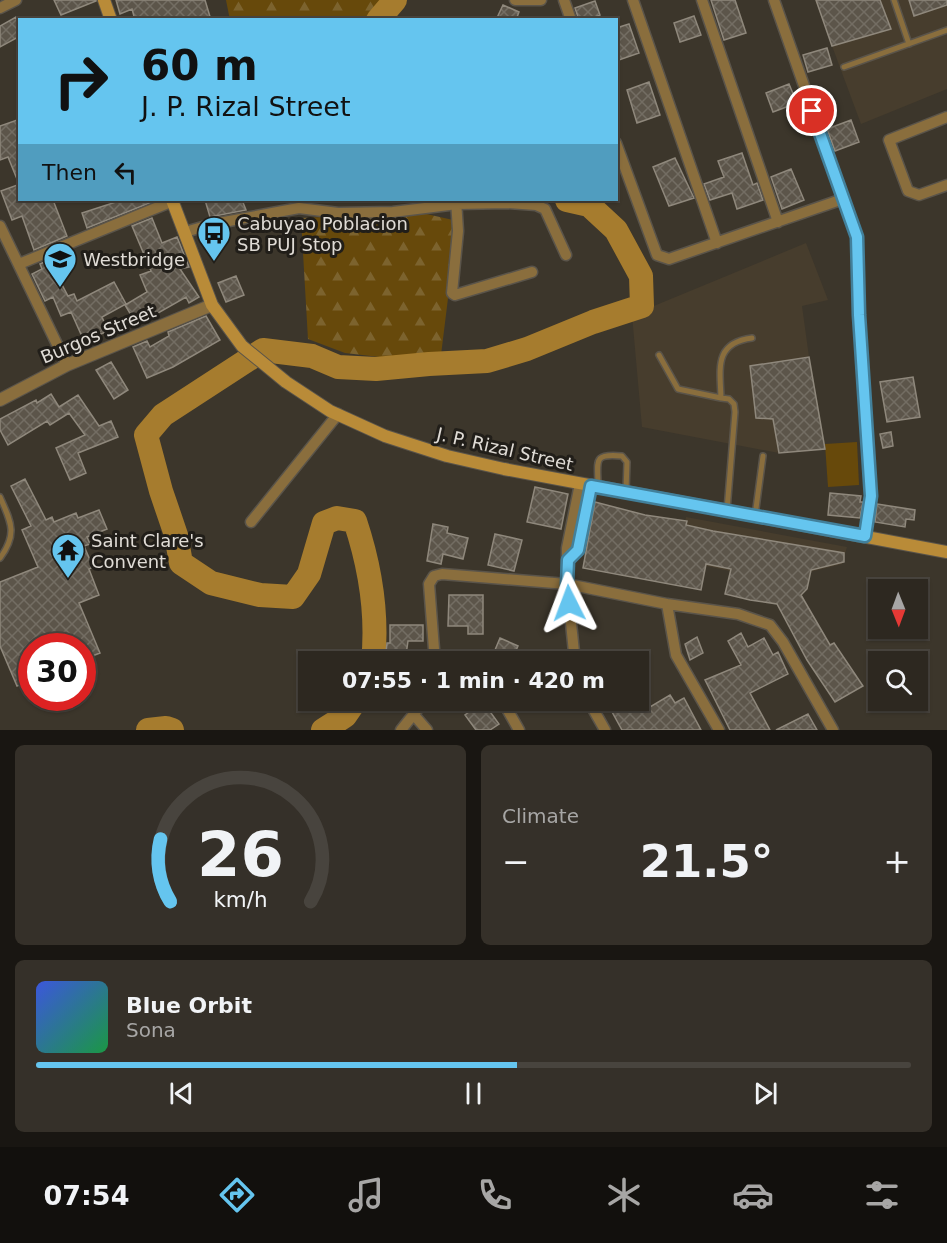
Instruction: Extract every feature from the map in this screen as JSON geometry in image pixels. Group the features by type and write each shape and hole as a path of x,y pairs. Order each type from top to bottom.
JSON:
{"main road":[{"path":"104,0 110,18"},
{"name":"J. P. Rizal Street","path":"175,201 212,305 242,346 286,381 338,414 385,435 447,456 590,486 947,552"}],"street":[{"path":"0,8 16,0"},
{"path":"515,0 541,0"},
{"path":"564,0 570,18"},
{"path":"633,0 717,243"},
{"path":"702,0 778,222"},
{"path":"774,0 857,237 859,315 871,496 865,536"},
{"path":"947,117 889,140 908,191 919,195 947,185"},
{"path":"618,148 657,255 669,259 843,199"},
{"path":"19,264 175,201"},
{"path":"457,202 458,231 452,293 455,295 532,272"},
{"path":"185,232 213,224 299,208 338,213 393,212 457,202 507,203 536,205 545,209 566,255"},
{"path":"0,226 67,365"},
{"name":"Burgos Street","path":"0,399 67,365 212,305"},
{"path":"251,522 338,414"},
{"path":"574,651 567,584 567,548 590,486"},
{"path":"437,651 429,584 434,576 441,574 567,584 667,604 738,614 770,625 783,642 833,730"},
{"path":"667,604 676,655 719,730"},
{"path":"401,730 417,711"},
{"path":"508,711 519,730"},
{"path":"594,711 605,730"},
{"path":"414,715 427,730"}],"lane":[{"path":"894,0 909,44"},
{"path":"844,68 947,30"},
{"path":"721,398 720,367 726,350 732,344 752,338"},
{"path":"659,355 678,389 729,399 734,404 727,510"},
{"path":"590,486 601,457 606,454 622,456 627,462 626,492"},
{"path":"755,516 763,456"},
{"path":"0,497 11,522 12,537 0,558"}],"shaded area":[{"path":"815,0 947,0 947,89 861,124"},
{"path":"806,243 828,300 802,306 809,357 750,367 756,418 773,419 779,453 642,427 632,315"},
{"path":"686,517 847,547 842,564 810,572 807,588 679,560"}],"green space":[{"path":"226,0 395,0 379,18 230,18"},
{"path":"422,213 453,220 457,225 441,355 397,359 345,353 308,339 301,218"},
{"path":"857,442 859,485 828,487 825,444"}],"building":[{"path":"54,0 96,0 96,1 61,15"},
{"path":"116,0 205,0 210,18 134,18 132,9 120,14"},
{"path":"711,0 735,0 746,33 724,40"},
{"path":"816,0 880,0 891,29 832,46"},
{"path":"909,0 947,0 947,5 914,16"},
{"path":"595,1 600,15 593,18 578,18 575,8"},
{"path":"503,5 519,12 517,18 497,18"},
{"path":"694,16 701,35 680,42 674,23"},
{"path":"16,17 18,37 0,47 0,26"},
{"path":"629,24 639,53 618,60 618,27"},
{"path":"827,48 832,65 808,72 803,55"},
{"path":"649,82 660,115 637,123 627,90"},
{"path":"789,84 797,103 773,112 766,93"},
{"path":"18,120 18,182 8,157 0,160 0,126"},
{"path":"851,120 859,142 835,151 827,129"},
{"path":"742,153 753,185 757,183 763,200 737,209 732,193 710,200 704,184 724,177 718,161"},
{"path":"675,158 694,198 669,206 653,167"},
{"path":"791,169 804,200 782,209 771,177"},
{"path":"18,185 18,201 53,201 67,236 34,250 22,216 12,220 1,191"},
{"path":"119,201 154,201 87,228 82,213"},
{"path":"205,201 242,201 246,210 210,217"},
{"path":"152,218 162,243 177,237 189,267 180,269 199,297 189,303 186,297 137,325 125,305 147,292 140,275 151,271 132,226"},
{"path":"49,260 68,296 74,294 77,301 114,282 126,304 102,317 108,331 84,341 71,312 61,316 53,297 45,301 32,274 42,269 40,264"},
{"path":"236,276 244,295 226,302 218,283"},
{"path":"206,316 220,340 173,367 147,378 133,347 147,341 150,347 169,336 168,332"},
{"path":"809,357 825,449 779,453 773,419 756,418 750,366"},
{"path":"111,362 128,390 114,399 96,370"},
{"path":"913,377 920,417 887,422 880,382"},
{"path":"51,394 59,407 78,395 99,426 111,421 118,437 78,453 86,473 70,480 56,448 85,435 69,413 50,425 47,421 8,445 0,430 0,419 36,400 37,403"},
{"path":"891,432 893,446 883,448 880,434"},
{"path":"25,479 46,520 52,517 54,522 76,513 78,518 99,510 107,529 87,537 90,544 84,546 93,567 89,569 99,595 79,603 92,633 18,633 17,686 0,646 0,582 38,567 22,530 31,526 11,486"},
{"path":"535,487 568,494 561,529 527,522"},
{"path":"830,493 861,496 860,502 863,502 860,518 828,515"},
{"path":"595,502 645,515 687,521 686,525 713,531 844,553 844,562 811,570 807,589 801,595 830,645 834,643 863,686 835,702 807,660 777,604 725,594 731,569 706,564 701,590 583,568"},
{"path":"877,504 915,510 914,520 906,519 905,527 875,522"},
{"path":"433,524 448,527 447,533 468,538 463,559 443,554 441,564 427,561"},
{"path":"495,534 522,540 514,571 488,565"},
{"path":"449,595 483,595 483,634 468,634 468,626 448,626"},
{"path":"390,625 423,625 423,641 408,641 407,651 386,651 387,643 390,643"},
{"path":"741,633 748,647 764,638 773,655 778,652 788,674 750,693 770,730 730,730 705,680 741,665 728,641"},
{"path":"697,637 703,653 690,660 685,644"},
{"path":"500,638 518,646 516,651 495,651"},
{"path":"670,695 675,703 684,698 701,730 622,730 612,711 649,711 649,708"},
{"path":"471,711 490,711 499,724 490,730 476,730 465,715"},
{"path":"808,714 817,730 776,730"}],"waterway":[{"path":"380,18 395,0"},
{"path":"374,651 372,590 355,521 337,518 324,523 309,574 293,597 260,595 211,583 181,563 176,535 146,435 163,415 263,350 312,356 338,367 376,369 487,361 527,349 593,322 642,306 641,276 616,230 589,205 571,201"},
{"path":"323,730 345,716 348,711"},
{"path":"148,730 166,728 172,730"}],"place":[{"name":"Cabuyao Poblacion SB PUJ Stop","path":"214,262"},
{"name":"Westbridge","path":"60,288"},
{"name":"Saint Clare's Convent","path":"68,579"}],"route":[{"path":"569,603 568,560 578,550 591,486 865,536 871,496 859,315 857,237 812,111"}]}
